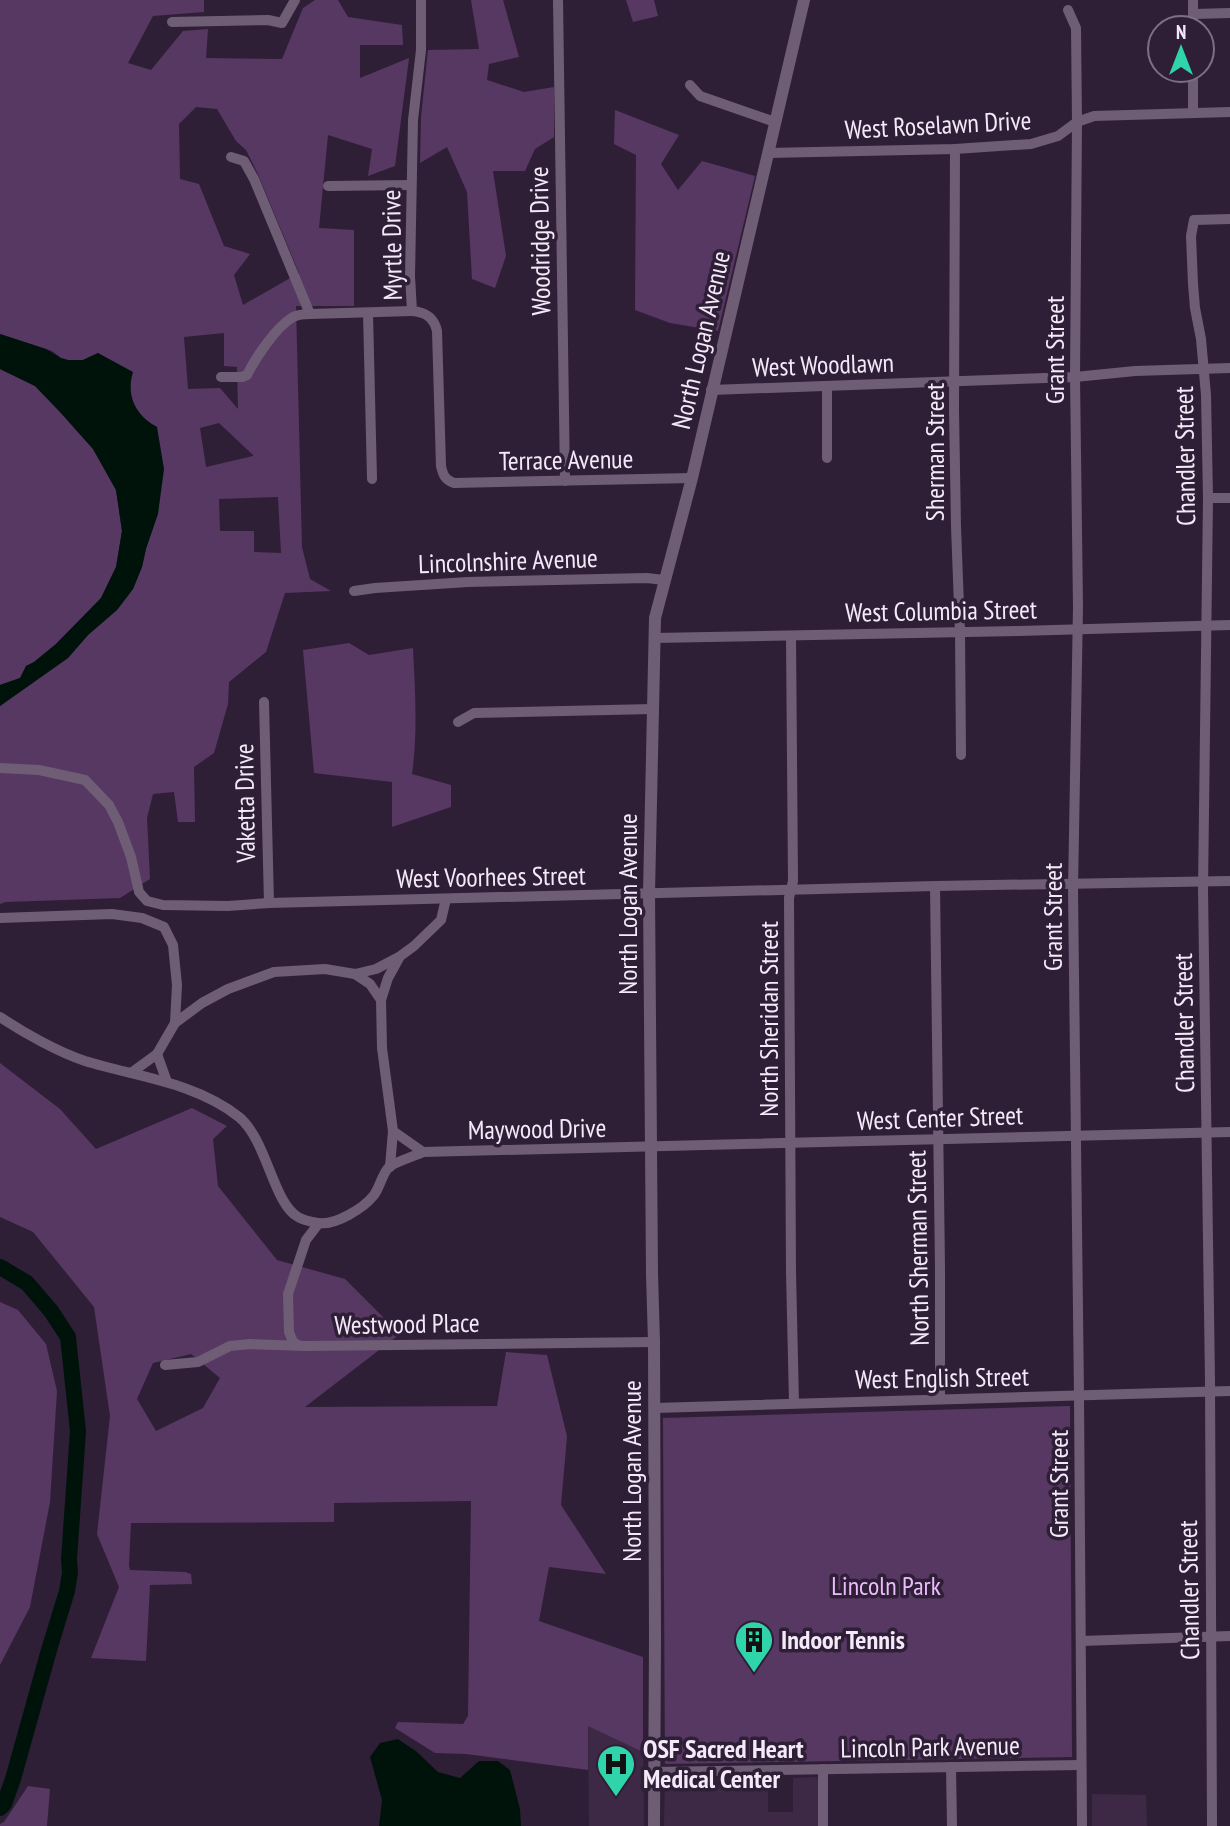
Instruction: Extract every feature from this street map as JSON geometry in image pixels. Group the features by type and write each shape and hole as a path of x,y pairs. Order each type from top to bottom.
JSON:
{"street":[{"path":"172,22 268,20 282,23 295,0"},
{"name":"Myrtle Drive","path":"421,0 421,50 413,120 410,276 412,312 429,315 437,331 441,466 444,476"},
{"name":"Woodridge Drive","path":"558,0 565,481"},
{"name":"North Logan Avenue","path":"654,1826 655,1408 649,893 655,618 692,478 804,0"},
{"path":"1194,0 1194,13 1230,13"},
{"name":"Grant Street","path":"1068,10 1076,28 1077,122 1077,629 1073,883 1082,1826"},
{"path":"1193,84 1193,113"},
{"path":"690,85 700,96 775,122"},
{"name":"West Roselawn Drive","path":"768,153 955,149 1031,144 1058,136 1077,122 1094,116 1230,112"},
{"name":"Sherman Street","path":"955,149 956,527 961,755"},
{"path":"232,157 244,161 254,179 310,314"},
{"path":"328,186 411,185"},
{"name":"Chandler Street","path":"1212,1826 1210,1392 1203,882 1208,498 1204,369 1193,285 1191,236 1194,220 1230,219"},
{"path":"221,377 247,375 257,356 285,323 296,315 412,312"},
{"path":"368,313 372,479"},
{"name":"West Woodlawn","path":"711,390 1076,377 1135,371 1230,368"},
{"path":"827,386 827,458"},
{"name":"Terrace Avenue","path":"444,476 454,483 692,478"},
{"path":"1208,498 1230,498"},
{"name":"Lincolnshire Avenue","path":"354,591 468,582 648,578 664,580"},
{"name":"West Columbia Street","path":"654,638 1230,625"},
{"name":"North Sheridan Street","path":"791,636 793,881 789,911 794,1403"},
{"name":"Vaketta Drive","path":"264,702 269,903"},
{"path":"458,722 474,713 653,709"},
{"name":"West Voorhees Street","path":"0,768 39,770 85,780 109,805 118,822 131,857 139,892 147,901 163,905 228,906 649,893 1230,881"},
{"name":"North Sherman Street","path":"935,886 940,1399"},
{"path":"131,1073 157,1055 175,1023 202,1003 228,989 274,972 298,969 325,969 355,974 376,969 399,957 433,930 441,920 446,899"},
{"path":"0,918 111,914 142,918 164,927 173,945 177,985 175,1023"},
{"path":"298,1217 328,1223 345,1217 373,1197 390,1167 394,1131 382,1048 381,1000 399,957"},
{"path":"355,974 370,984 381,1000"},
{"path":"0,1017 22,1032 83,1060 167,1082 208,1097 242,1119 260,1144 283,1202 298,1217 306,1240"},
{"path":"157,1055 167,1082"},
{"path":"394,1131 423,1152"},
{"name":"West Center Street","path":"651,1147 1230,1132"},
{"name":"Maywood Drive","path":"390,1167 423,1152 651,1147"},
{"path":"299,1345 293,1342 289,1332 288,1294 306,1240 319,1223"},
{"name":"Westwood Place","path":"165,1365 198,1362 230,1346 250,1344 654,1342"},
{"name":"West English Street","path":"655,1408 1230,1391"},
{"path":"1081,1641 1230,1636"},
{"name":"Lincoln Park Avenue","path":"654,1772 1082,1765"},
{"path":"951,1767 952,1826"},
{"path":"823,1769 823,1826"}],"shaded area":[{"path":"0,334 46,349 68,360 83,360 98,353 133,372 131,389 134,404 143,417 157,427 164,469 158,514 133,589 117,610 88,635 68,658 0,706 0,685 20,678 26,666 56,644 101,598 116,567 122,531 116,490 93,449 35,386 0,369"},
{"name":"OSF Sacred Heart Medical Center","path":"643,1725 644,1826 589,1826 588,1726"},
{"path":"398,1739 438,1772 460,1778 479,1761 498,1761 510,1770 520,1809 521,1826 379,1826 382,1800 370,1757 380,1743"},
{"path":"817,1777 818,1826 664,1826 665,1780 768,1778 768,1812 793,1812 793,1778"},
{"path":"1092,1794 1146,1795 1147,1826 1092,1826"}],"green space":[{"path":"0,0 204,0 204,12 153,16 128,63 151,70 183,31 208,29 206,58 282,59 303,8 315,0 338,0 348,17 402,25 403,45 360,45 360,78 409,58 395,166 368,176 372,149 328,135 319,228 354,230 354,306 296,306 302,547 310,579 331,591 285,593 266,652 229,682 228,704 214,753 194,767 195,822 178,822 174,792 153,794 147,818 150,879 120,898 0,904 0,706 68,658 88,635 117,610 133,589 146,549 157,427 145,419 136,408 130,381 98,353 83,360 68,360 52,351 0,334","holes":["196,107 217,109 236,141 246,150 299,273 243,305 234,275 250,254 224,246 199,184 180,179 179,124","224,333 224,366 237,367 238,409 220,388 188,389 184,337","219,423 253,456 206,467 200,428","278,497 281,553 254,552 254,531 220,531 219,499"]},
{"path":"471,0 503,0 519,57 489,64 487,80 524,92 554,87 554,137 535,149 525,171 493,171 506,256 495,288 472,279 467,192 447,147 420,163 421,117 428,50 479,49"},
{"path":"626,0 654,0 658,16 633,22"},
{"path":"615,110 679,135 661,164 678,190 702,161 755,176 718,331 670,323 635,310 636,155 614,144"},
{"path":"0,369 35,386 93,449 116,490 122,531 116,567 101,598 56,644 26,666 20,678 0,685"},
{"path":"349,643 369,655 413,648 415,727 412,774 451,785 451,807 392,827 392,782 314,773 303,650"},
{"path":"0,1063 60,1109 96,1149 192,1108 227,1126 213,1139 218,1186 277,1260 345,1279 400,1334 305,1407 497,1406 506,1352 547,1355 567,1436 561,1505 606,1574 549,1567 539,1621 643,1657 643,1752 588,1726 588,1770 466,1754 435,1753 395,1728 398,1722 463,1724 468,1716 471,1501 334,1503 334,1522 131,1523 130,1570 185,1572 191,1574 192,1584 150,1585 146,1661 91,1658 119,1587 97,1534 110,1416 94,1307 33,1232 0,1217","holes":["191,1354 220,1378 203,1408 156,1431 137,1399 153,1363"]},
{"path":"0,1302 18,1310 46,1344 57,1391 50,1502 30,1607 0,1665"},
{"name":"Lincoln Park","path":"1070,1406 1072,1757 665,1764 663,1418"},
{"path":"28,1786 50,1789 47,1826 0,1826 0,1824"}],"waterway":[{"path":"0,1267 27,1283 51,1311 68,1337 78,1431 67,1591 13,1779 0,1808"}],"place":[{"name":"Indoor Tennis","path":"754,1674"},
{"name":"OSF Sacred Heart Medical Center","path":"616,1798"}]}
